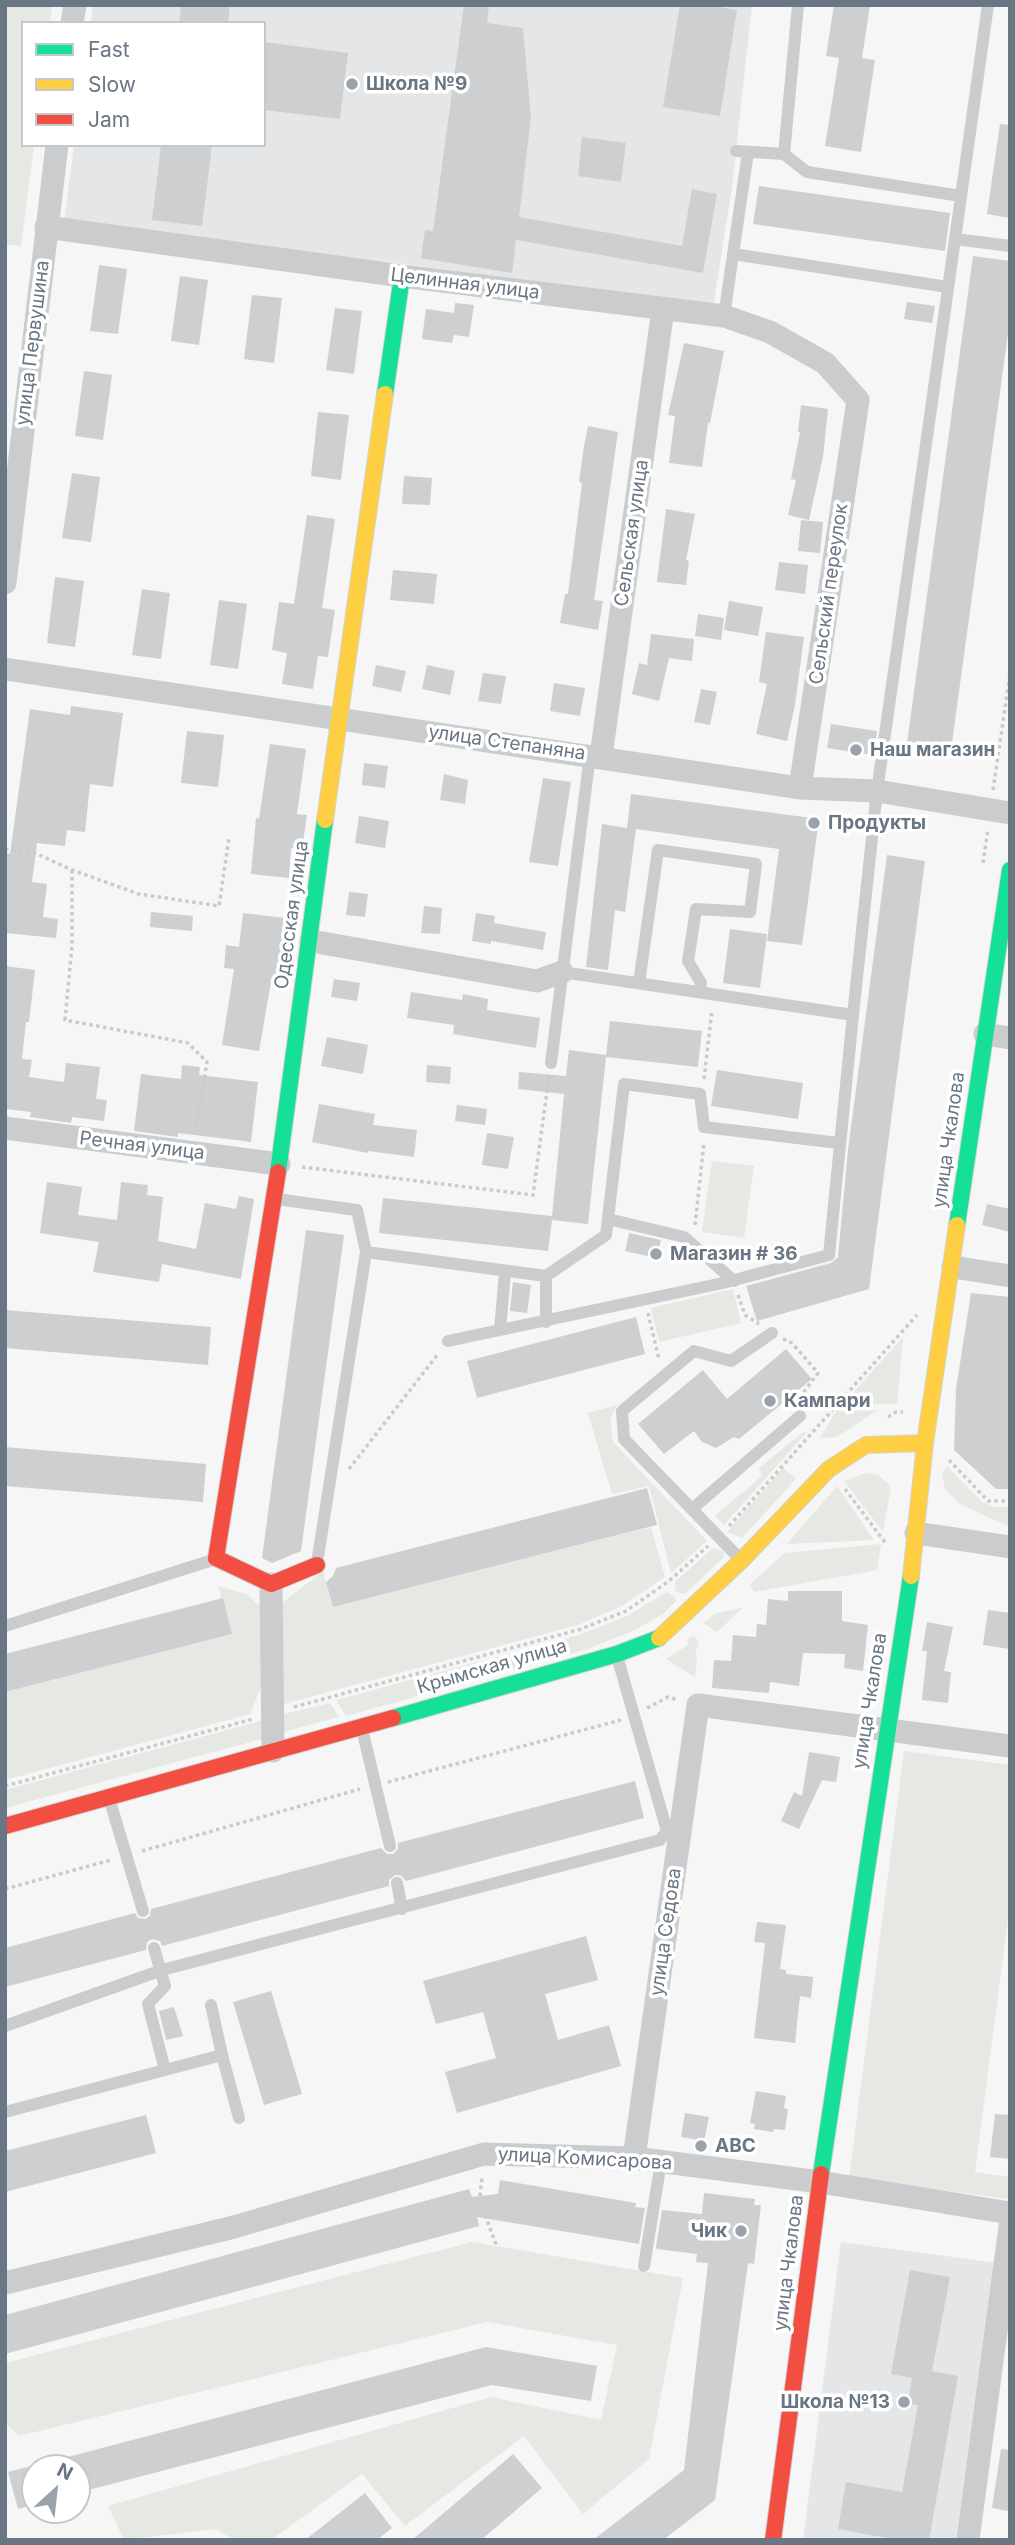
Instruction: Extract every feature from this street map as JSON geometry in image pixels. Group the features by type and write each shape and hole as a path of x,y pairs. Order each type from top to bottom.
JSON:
{"main road":[{"name":"Одесская улица","path":"216,1558 279,1164 402,276"},
{"name":"улица Чкалова","path":"773,2540 820,2182 913,1563 925,1443 1010,870"},
{"name":"Крымская улица","path":"5,1826 617,1654 658,1639 741,1561 829,1469 866,1445 925,1443"},
{"path":"216,1558 271,1584 317,1565"}],"street":[{"name":"улица Первушина","path":"5,583 57,147"},
{"name":"Целинная улица","path":"46,227 402,276 724,316 770,332 825,363 858,400"},
{"name":"Сельская улица","path":"596,756 663,309"},
{"name":"Сельский переулок","path":"800,788 858,400"},
{"name":"улица Степаняна","path":"5,669 800,788 877,791 1010,813"},
{"path":"311,941 537,981 562,972"},
{"path":"985,1034 1010,1038"},
{"name":"Речная улица","path":"5,1128 279,1164"},
{"path":"953,1267 1010,1276"},
{"path":"916,1533 1010,1547"},
{"path":"271,1584 273,1751"},
{"path":"698,1705 1010,1745"},
{"name":"улица Седова","path":"635,2158 698,1705"},
{"name":"улица Комисарова","path":"5,2283 234,2227 484,2154 635,2158 820,2182 1010,2213"},
{"path":"968,2540 1010,2227"}],"lane":[{"path":"784,154 798,5"},
{"path":"448,1341 734,1281 829,1255 877,791 988,5"},
{"path":"724,316 733,254 742,151 784,154 807,172 961,196"},
{"path":"955,239 1010,246"},
{"path":"733,254 948,288"},
{"name":"Сельская улица","path":"551,1063 562,972 596,756"},
{"path":"639,983 658,850 756,864 750,912 696,909 688,961 701,983 700,991"},
{"path":"562,972 853,1015"},
{"path":"366,1252 546,1276 606,1235 624,1084 700,1094 704,1127 839,1143"},
{"path":"273,1199 357,1210 366,1252 317,1565"},
{"path":"608,1219 684,1237 734,1281"},
{"path":"500,1330 505,1272"},
{"path":"545,1322 546,1276"},
{"path":"741,1561 624,1439 622,1411 694,1351 732,1361 772,1333"},
{"path":"692,1508 800,1416"},
{"path":"5,1626 216,1558"},
{"path":"5,2026 162,1970 660,1840 667,1831 617,1654"},
{"path":"361,1725 390,1846"},
{"path":"109,1798 143,1911"},
{"path":"397,1883 402,1909"},
{"path":"154,1948 165,1986 148,2004 165,2070"},
{"path":"211,2005 239,2118"},
{"path":"5,2112 222,2055"},
{"path":"644,2266 661,2162"}],"path":[{"path":"5,849 35,853 72,870 139,894 219,906 229,838"},
{"path":"72,870 72,946 65,1020 188,1043 207,1062 193,1153"},
{"path":"700,1094 714,994"},
{"path":"279,1164 533,1195 551,1063"},
{"path":"694,1233 704,1150 704,1127"},
{"path":"734,1281 745,1315 792,1343 818,1374 801,1396 800,1416 808,1439"},
{"path":"645,1300 661,1366 659,1379"},
{"path":"5,1786 581,1629 626,1611 669,1581 719,1536 909,1324"},
{"path":"328,1496 448,1341"},
{"path":"947,1458 988,1502 1010,1501"},
{"path":"829,1469 891,1550 893,1560 913,1563"},
{"path":"5,1889 376,1785 624,1720 668,1697 698,1705"},
{"path":"485,2215 497,2246"}],"shaded area":[{"path":"5,5 52,5 50,21 21,21 21,147 34,147 21,246 5,244"},
{"path":"93,5 752,5 732,188 713,307 414,265 64,223 74,147 266,147 266,21 91,21"},
{"path":"712,1161 754,1166 744,1238 702,1232"},
{"path":"733,1289 741,1323 659,1342 651,1308"},
{"path":"903,1337 897,1404 842,1405"},
{"path":"617,1405 610,1419 613,1442 707,1541 671,1573 649,1486 612,1494 588,1413"},
{"path":"837,1410 878,1410 837,1437 820,1438"},
{"path":"803,1432 806,1433 724,1525 715,1516 762,1476 759,1468"},
{"path":"947,1466 982,1502 994,1507 1010,1507 1010,1527 960,1504 945,1489 942,1473"},
{"path":"783,1468 796,1479 742,1538 727,1532"},
{"path":"866,1473 879,1475 891,1487 883,1532 844,1481"},
{"path":"837,1486 874,1540 787,1544"},
{"path":"651,1527 665,1577 622,1606 578,1625 276,1706 278,1606 323,1571 333,1607"},
{"path":"881,1544 877,1570 754,1592 750,1584 785,1553"},
{"path":"713,1548 723,1551 724,1557 685,1594 675,1591 675,1582"},
{"path":"218,1586 246,1594 263,1609 261,1687 250,1714 5,1780 5,1692 232,1634"},
{"path":"667,1592 674,1596 676,1601 663,1614 635,1630 588,1649 346,1716 336,1700 579,1635 627,1616"},
{"path":"743,1608 717,1632 703,1623 716,1613"},
{"path":"693,1636 699,1647 695,1650 695,1677 666,1659 688,1645 687,1640"},
{"path":"330,1703 339,1717 276,1734 276,1716"},
{"path":"268,1719 269,1737 5,1808 5,1790"},
{"path":"904,1751 1010,1765 1010,1904 975,2172 1010,2177 1010,2199 849,2178"},
{"path":"472,2242 683,2278 649,2459 583,2514 524,2436 405,2526 362,2474 271,2540 234,2540 216,2529 124,2540 108,2506 491,2397 601,2420 617,2345 487,2322 19,2436 5,2423 5,2363"},
{"name":"Школа №13","path":"841,2242 1005,2264 968,2540 803,2540"}],"building":[{"path":"181,5 230,5 228,21 179,21"},
{"path":"464,5 489,5 487,23 523,28 531,118 519,217 682,246 692,189 717,194 703,273 516,240 512,273 421,258 425,230 433,231"},
{"path":"680,5 707,5 737,10 720,116 663,107"},
{"path":"834,5 870,5 862,58 875,60 861,152 825,146 839,58 826,56"},
{"path":"266,42 348,53 340,119 266,110"},
{"path":"1000,124 1010,125 1010,218 987,214"},
{"path":"582,137 626,143 621,182 578,176"},
{"path":"161,147 212,147 202,226 152,220"},
{"path":"759,186 950,213 945,251 753,224"},
{"path":"973,256 1010,261 1010,319 951,750 907,743"},
{"path":"99,265 127,269 118,334 90,331"},
{"path":"180,276 208,280 199,345 171,341"},
{"path":"252,295 282,298 274,363 244,359"},
{"path":"907,302 935,306 932,323 904,319"},
{"path":"455,303 474,305 469,337 454,335 452,343 422,339 426,309 454,313"},
{"path":"335,308 362,311 354,374 326,370"},
{"path":"684,343 724,351 708,423 702,467 669,463 675,416 668,415"},
{"path":"84,371 112,375 103,440 75,436"},
{"path":"801,405 828,409 823,457 809,520 788,515 796,480 791,479 800,432"},
{"path":"318,412 349,415 341,480 311,476"},
{"path":"588,426 618,432 594,600 603,601 598,630 560,623 565,594 568,594 582,483 579,482"},
{"path":"72,473 100,477 91,542 62,538"},
{"path":"404,476 432,478 430,505 402,504"},
{"path":"666,509 695,514 686,560 689,561 686,585 657,582"},
{"path":"307,515 335,519 322,608 335,610 328,657 318,656 313,689 282,684 287,653 272,650 279,602 294,604"},
{"path":"801,520 823,522 820,553 798,551"},
{"path":"779,562 808,565 805,594 775,590"},
{"path":"393,570 437,574 434,604 390,600"},
{"path":"55,577 84,581 75,647 47,643"},
{"path":"142,589 170,593 161,659 132,655"},
{"path":"219,600 247,604 238,669 210,665"},
{"path":"729,601 763,607 758,636 724,630"},
{"path":"698,614 724,618 721,640 695,636"},
{"path":"766,632 804,637 787,741 756,734 767,684 759,682"},
{"path":"651,634 694,639 692,661 669,658 659,701 632,694 639,663 647,665"},
{"path":"376,665 406,671 401,692 372,686"},
{"path":"427,665 455,671 450,695 422,689"},
{"path":"483,673 506,676 501,704 478,701"},
{"path":"554,683 585,688 580,716 550,711"},
{"path":"701,689 717,692 710,725 694,722"},
{"path":"71,706 123,713 113,787 90,784 85,832 67,830 65,846 37,843 32,882 47,884 43,917 58,919 56,938 5,933 5,853 10,854 30,709 70,715"},
{"path":"831,724 877,731 873,755 827,748"},
{"path":"187,731 224,735 218,787 181,783"},
{"path":"270,744 306,749 297,814 307,815 302,849 291,848 289,878 251,874 256,818 259,819"},
{"path":"364,763 388,766 385,788 362,785"},
{"path":"444,774 468,780 465,804 440,800"},
{"path":"543,778 571,782 558,866 529,862"},
{"path":"631,794 819,819 802,945 767,941 779,849 636,829 625,912 615,910 608,970 586,967 602,824 627,828"},
{"path":"359,816 389,821 385,848 355,843"},
{"path":"887,855 925,861 869,1289 757,1321 746,1286 831,1263 838,1257 848,1150"},
{"path":"349,892 368,894 365,917 346,915"},
{"path":"424,906 442,908 440,934 421,933"},
{"path":"151,912 193,916 192,931 150,927"},
{"path":"243,913 286,918 278,983 271,982 259,1051 222,1045 234,969 224,968 226,945 239,947"},
{"path":"476,913 495,916 494,923 546,932 543,950 491,941 491,944 472,941"},
{"path":"730,929 767,934 760,988 723,983"},
{"path":"5,966 35,970 22,1059 32,1060 29,1077 64,1082 66,1063 100,1067 96,1099 107,1100 104,1121 72,1117 71,1123 30,1117 31,1112 5,1109"},
{"path":"334,979 360,983 357,1001 331,997"},
{"path":"411,992 462,1000 463,994 488,999 487,1010 540,1018 536,1048 453,1034 454,1025 407,1018"},
{"path":"610,1021 702,1031 698,1067 606,1057 588,1224 552,1220 548,1251 379,1233 383,1198 552,1216 564,1094 518,1089 519,1072 566,1076 569,1050 606,1055"},
{"path":"327,1037 368,1045 363,1074 321,1066"},
{"path":"182,1065 200,1067 199,1075 258,1082 251,1142 178,1133 178,1137 134,1131 141,1074 181,1079"},
{"path":"427,1065 451,1067 450,1084 426,1082"},
{"path":"717,1070 803,1083 798,1119 711,1106"},
{"path":"319,1104 375,1114 373,1125 417,1130 414,1157 368,1153 312,1142"},
{"path":"457,1105 487,1109 485,1125 455,1121"},
{"path":"487,1133 514,1137 508,1169 482,1165"},
{"path":"47,1182 82,1187 78,1215 117,1220 121,1182 148,1185 147,1195 163,1197 158,1241 196,1249 205,1203 236,1209 239,1196 254,1199 241,1279 162,1264 159,1282 93,1272 99,1242 40,1233"},
{"path":"987,1204 1010,1209 1010,1232 982,1225"},
{"path":"306,1230 344,1235 301,1551 272,1563 262,1558"},
{"path":"629,1233 661,1240 657,1258 625,1251"},
{"path":"513,1282 531,1285 527,1313 510,1311"},
{"path":"971,1293 1010,1297 1010,1489 996,1489 954,1450 956,1389"},
{"path":"5,1310 211,1327 208,1365 5,1348"},
{"path":"636,1317 645,1354 477,1398 467,1361"},
{"path":"786,1349 812,1379 739,1439 734,1437 716,1448 702,1442 694,1431 664,1454 638,1424 703,1370 727,1399"},
{"path":"5,1447 206,1464 203,1502 5,1486"},
{"path":"647,1488 657,1525 333,1607 326,1582 333,1576 336,1568"},
{"path":"788,1591 842,1591 842,1621 868,1625 863,1671 844,1668 845,1654 803,1653 799,1686 770,1682 769,1693 712,1688 714,1660 731,1661 733,1635 756,1637 757,1624 766,1625 768,1599 788,1601"},
{"path":"223,1598 232,1634 5,1692 5,1654"},
{"path":"988,1610 1010,1613 1010,1649 983,1645"},
{"path":"927,1622 953,1627 944,1671 951,1672 948,1703 922,1700 927,1651 922,1651"},
{"path":"809,1752 840,1757 836,1782 822,1780 799,1829 781,1821 794,1792 802,1796"},
{"path":"635,1781 644,1818 406,1881 400,1875 395,1875 389,1880 389,1886 162,1946 160,1941 152,1939 147,1942 146,1950 5,1987 5,1948 135,1913 138,1918 145,1919 150,1916 151,1909 381,1848 387,1854 393,1854 398,1849 398,1843"},
{"path":"757,1922 786,1925 780,1969 786,1970 786,1974 813,1977 811,1998 800,1996 795,2043 754,2038 765,1943 754,1942"},
{"path":"586,1936 598,1980 545,1994 558,2040 609,2025 621,2066 457,2113 445,2072 496,2058 483,2012 436,2024 423,1981"},
{"path":"271,1991 302,2094 264,2105 233,2002"},
{"path":"174,2007 183,2036 166,2040 159,2011"},
{"path":"756,2091 786,2096 784,2108 788,2109 785,2130 774,2129 773,2132 754,2129 755,2124 750,2123"},
{"path":"685,2113 709,2117 704,2141 681,2137"},
{"path":"995,2114 1010,2115 1010,2159 990,2157"},
{"path":"146,2115 156,2153 5,2192 5,2151"},
{"path":"500,2180 636,2203 635,2207 645,2208 639,2244 477,2217 479,2226 5,2354 5,2315 469,2189 472,2197 498,2194"},
{"path":"704,2193 755,2199 754,2205 761,2205 754,2264 748,2263 715,2500 663,2540 593,2540 684,2470 708,2263 696,2262 697,2254 656,2247 662,2210 702,2214"},
{"path":"910,2270 950,2277 932,2371 958,2376 929,2540 898,2540 838,2529 846,2482 902,2492 918,2405 908,2404 912,2378 891,2374"},
{"path":"486,2347 597,2366 591,2401 492,2385 91,2489 91,2454 79,2454"},
{"path":"1001,2449 1010,2450 1008,2511 992,2508"},
{"path":"513,2454 542,2488 481,2540 412,2540"},
{"path":"21,2469 21,2508 18,2509 8,2472"},
{"path":"365,2493 392,2528 377,2540 305,2540"}],"traffic: fast":[{"path":"385,394 402,276"},
{"path":"278,1172 325,820"},
{"path":"957,1225 1010,870"},
{"path":"821,2174 911,1576"},
{"path":"393,1718 617,1654 659,1638"}],"traffic: slow":[{"path":"325,820 385,394"},
{"path":"911,1576 925,1443 957,1225"},
{"path":"659,1638 741,1561 829,1469 866,1445 925,1443"}],"traffic: jam":[{"path":"278,1172 216,1558 271,1584 317,1565"},
{"path":"5,1826 393,1718"},
{"path":"773,2540 821,2174"}],"place":[{"name":"Школа №9","path":"352,84"},
{"name":"Наш магазин","path":"856,750"},
{"name":"Продукты","path":"814,823"},
{"name":"Магазин # 36","path":"656,1254"},
{"name":"Кампари","path":"770,1401"},
{"name":"ABC","path":"701,2146"},
{"name":"Чик","path":"741,2231"},
{"name":"Школа №13","path":"904,2402"}]}
